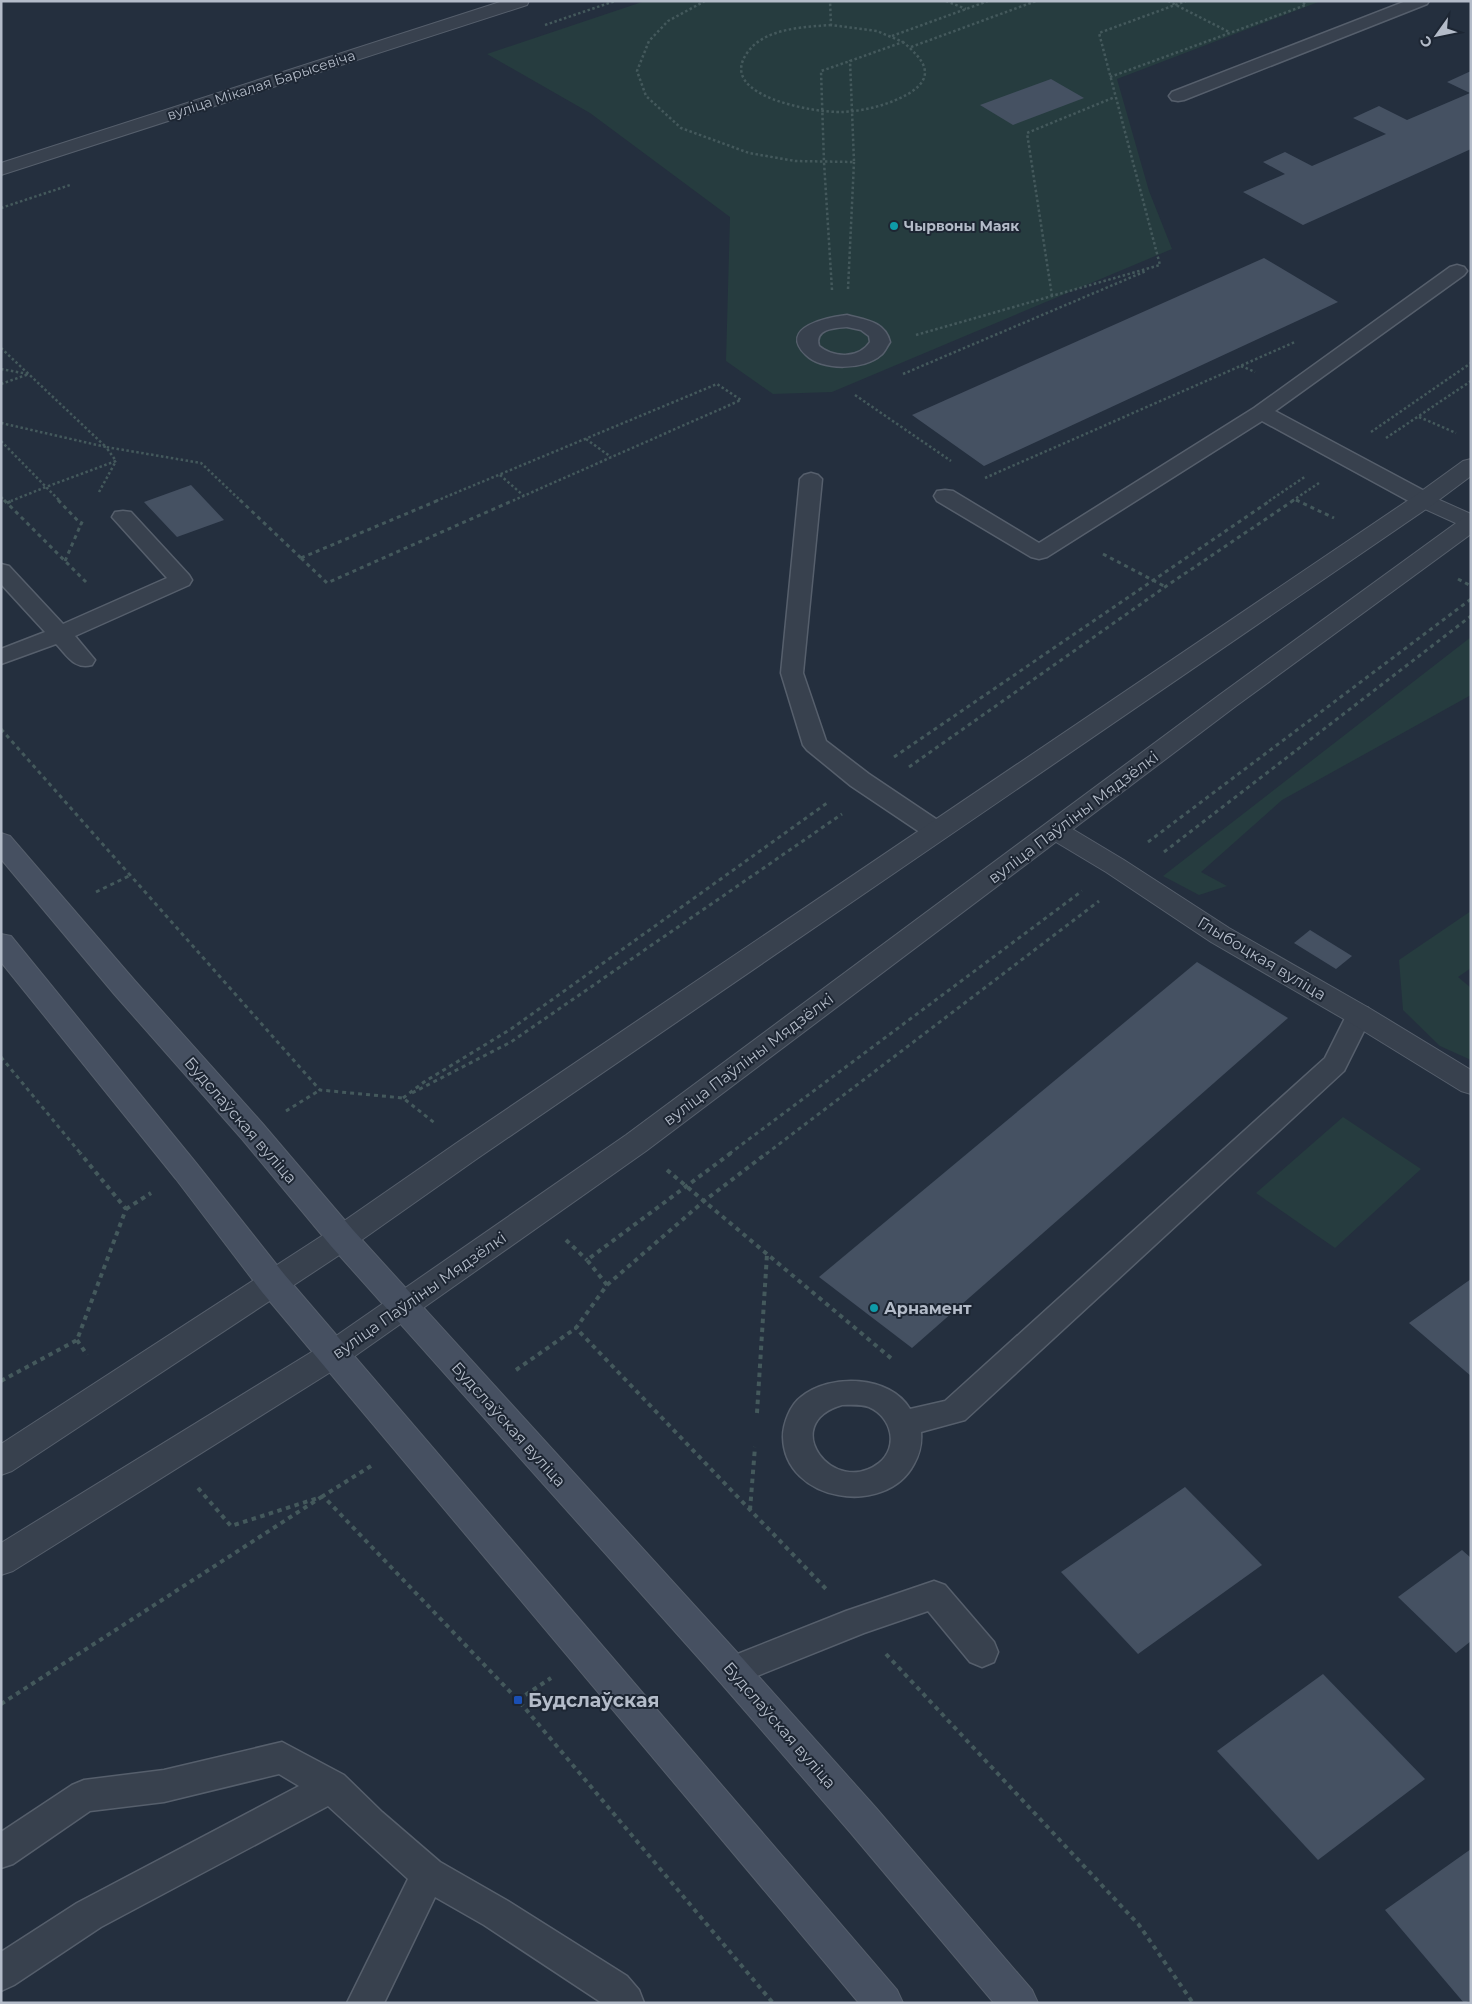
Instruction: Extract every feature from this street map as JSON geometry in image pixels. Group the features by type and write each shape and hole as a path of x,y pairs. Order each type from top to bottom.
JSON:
{"main road":[{"name":"Будслаўская вуліца","path":"1,842 342,1238 732,1671 1020,2003"},
{"path":"1,943 186,1171 273,1283 884,2003"}],"street":[{"name":"вуліца Мікалая Барысевіча","path":"1,169 521,1"},
{"path":"1,1460 342,1238 468,1150 1424,500 1471,466"},
{"path":"1424,500 1471,523"},
{"name":"вуліца Паўліны Мядзёлкі","path":"1,1561 334,1354 404,1307 636,1143 1227,701 1471,523"},
{"name":"Глыбоцкая вуліца","path":"1055,830 1220,935 1471,1084"}],"lane":[{"path":"1178,96 1421,1"},
{"path":"946,496 1039,552 1261,412 1457,270"},
{"path":"841,321 869,326 880,338 881,345 876,351 859,359 841,360 824,357 809,347 807,340 809,334 815,328 841,321"},
{"path":"1261,412 1424,500"},
{"path":"811,479 792,673 815,745 868,785 936,831"},
{"path":"1,657 115,611 181,580 123,517"},
{"path":"1,571 84,660"},
{"path":"904,1423 954,1411 1335,1064 1359,1016"},
{"path":"732,1671 857,1621 934,1595 982,1652"},
{"path":"1,1852 84,1796 164,1786 282,1758 332,1786 370,1823 428,1874 496,1913 614,1989 626,2003"},
{"path":"1,1973 89,1915 332,1786"},
{"path":"365,2003 428,1874"}],"path":[{"path":"705,1 668,21 649,41 637,71 646,96 681,128 749,153 795,161 854,162"},
{"path":"830,1 831,25"},
{"path":"946,1 967,9"},
{"path":"892,36 988,1"},
{"path":"912,47 1036,1"},
{"path":"1168,1 1230,33"},
{"path":"1160,265 1099,33 1186,1"},
{"path":"1110,76 1306,5 1300,1"},
{"path":"831,25 863,27 892,36 903,42 912,47 927,67 926,77 916,90 875,107 851,111 823,112 799,109 762,94 747,83 741,70 743,57 755,44 778,33 804,27 831,25"},
{"path":"841,321 824,162 821,71 903,42"},
{"path":"841,321 854,162 850,61"},
{"path":"1052,296 1027,133 1115,97"},
{"path":"881,345 1160,265"},
{"path":"900,376 1160,265"},
{"path":"946,496 1295,342"},
{"path":"1,348 106,447 116,461"},
{"path":"1,729 320,1090 403,1098 511,1042 868,785 1338,454 1471,363"},
{"path":"1,369 29,374"},
{"path":"1,384 29,374"},
{"path":"1,423 106,447 201,463 300,558 327,583 741,400 717,384 300,558"},
{"path":"854,395 864,391"},
{"path":"1419,417 1462,436"},
{"path":"586,439 612,457"},
{"path":"1,441 81,524"},
{"path":"7,503 116,461"},
{"path":"98,492 116,461"},
{"path":"500,475 524,496"},
{"path":"1,497 115,611"},
{"path":"403,1098 424,1082 511,1029 868,785 1296,500"},
{"path":"65,561 85,516"},
{"path":"1193,2003 1139,1925 857,1621 576,1328 607,1285 704,1201 1471,599"},
{"path":"587,1260 685,1186 1123,872 1471,616"},
{"path":"1,1057 126,1209 77,1340 1,1382"},
{"path":"403,1098 468,1150"},
{"path":"636,1143 894,1361"},
{"path":"537,1212 587,1260 607,1285"},
{"path":"756,1421 767,1254"},
{"path":"750,1510 755,1441"},
{"path":"1,1704 323,1496"}],"green space":[{"path":"645,1 1321,1 1117,79 1149,191 1172,249 832,392 773,394 726,361 730,217 590,113 487,54"},
{"path":"1471,637 1471,695 1282,800 1201,872 1227,886 1199,895 1163,876"},
{"path":"1471,911 1471,968 1458,977 1471,988 1471,1060 1440,1046 1403,1010 1399,960"},
{"path":"1343,1117 1421,1169 1335,1248 1256,1193"}],"building":[{"path":"1471,71 1471,149 1303,225 1243,192 1285,174 1263,162 1285,152 1312,166 1386,134 1353,118 1379,106 1407,120 1470,93 1447,82"},
{"path":"1051,79 1084,98 1013,125 980,105"},
{"path":"1264,258 1338,302 984,466 912,415"},
{"path":"191,485 224,520 177,537 144,502"},
{"path":"1310,930 1352,956 1336,969 1294,943"},
{"path":"1197,962 1288,1018 912,1348 819,1277"},
{"path":"1471,1279 1471,1376 1409,1323"},
{"path":"1185,1487 1262,1565 1138,1654 1061,1572"},
{"path":"1462,1550 1471,1558 1471,1641 1456,1653 1398,1597"},
{"path":"1323,1674 1425,1779 1318,1860 1217,1751"},
{"path":"1471,1849 1471,2000 1464,2003 1385,1910"}],"place":[{"name":"Чырвоны Маяк","path":"894,226"},
{"name":"Арнамент","path":"874,1308"},
{"name":"Будслаўская","path":"518,1700"}]}
